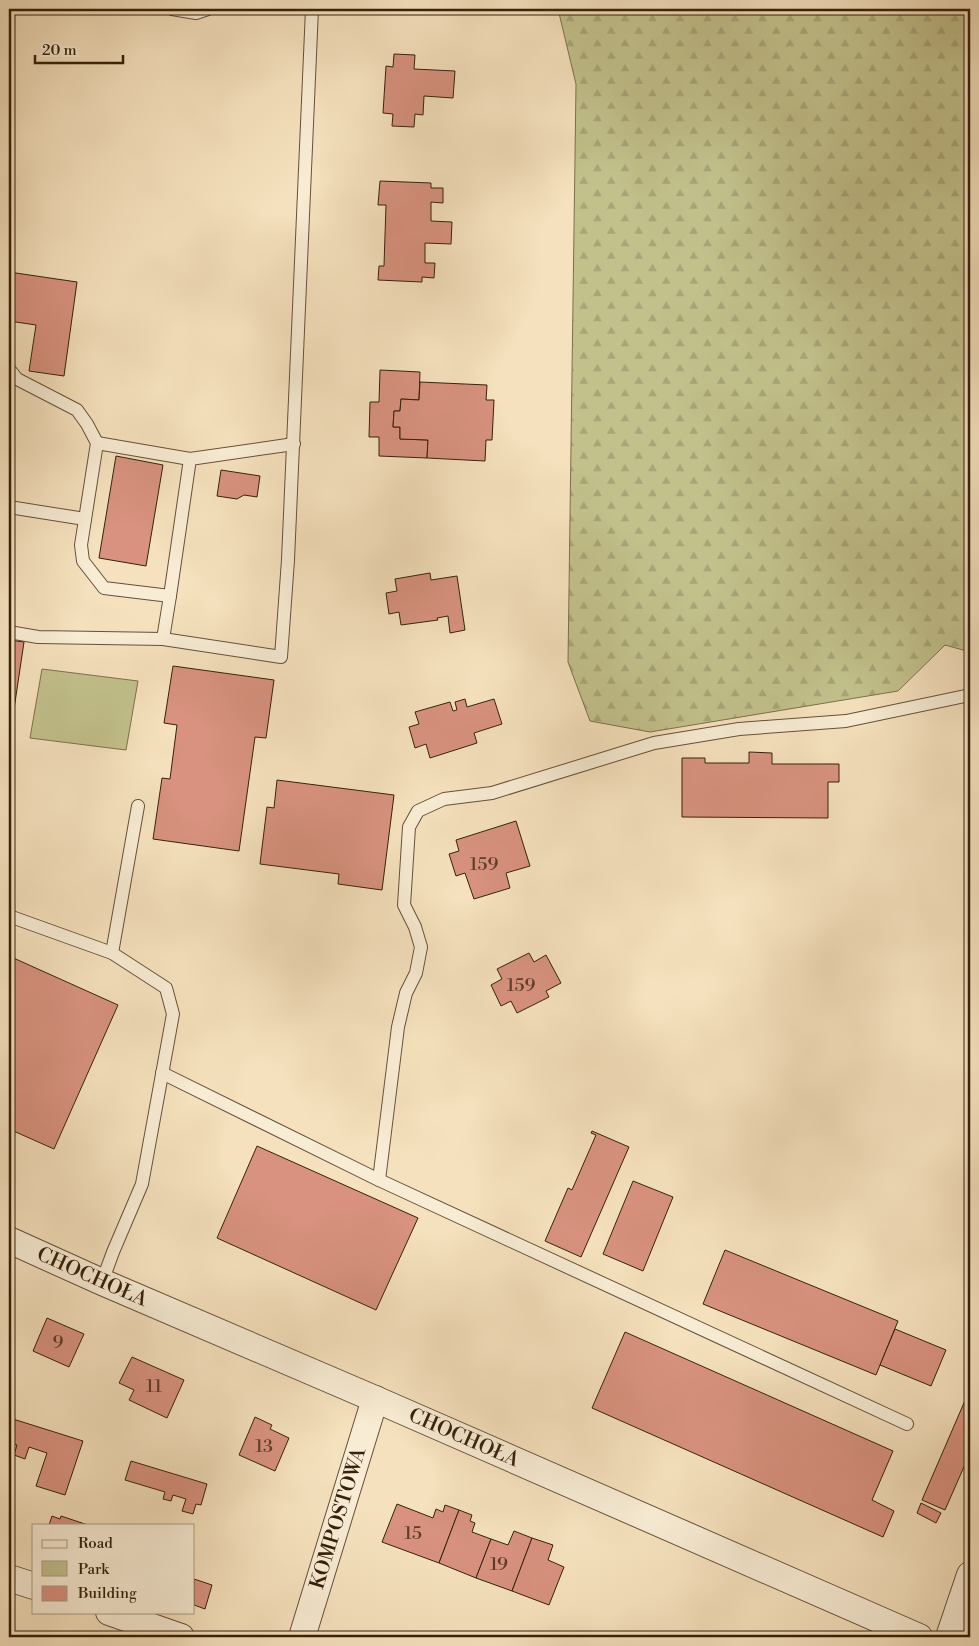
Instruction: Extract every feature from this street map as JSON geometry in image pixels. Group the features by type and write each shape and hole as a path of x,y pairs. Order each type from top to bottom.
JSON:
{"street":[{"name":"CHOCHOŁA","path":"9,1240 918,1637"},
{"name":"KOMPOSTOWA","path":"302,1637 375,1399"},
{"path":"950,1637 970,1575"},
{"path":"9,1578 32,1585"},
{"path":"115,1614 181,1637"}],"lane":[{"path":"172,9 196,13 208,9"},
{"path":"9,632 38,637 163,640 282,658 294,444 304,155 312,9"},
{"path":"9,369 17,379 77,410 97,443 81,546 83,561 104,588 170,596"},
{"path":"97,443 190,459 294,444"},
{"path":"163,640 190,459"},
{"path":"9,507 85,519"},
{"path":"379,1180 398,1027 406,992 416,973 421,946 415,927 404,905 409,826 418,811 444,799 492,793 654,743 738,730 846,721 970,694"},
{"path":"112,953 138,806"},
{"path":"9,916 112,953 166,988 173,1014 142,1184 102,1282"},
{"path":"162,1073 379,1180 907,1424"}],"green space":[{"path":"558,9 970,9 970,652 945,645 898,691 650,732 590,721 568,662 576,84"},
{"path":"42,669 138,681 126,750 30,738"}],"building":[{"path":"394,54 415,55 414,69 455,71 453,98 424,96 423,115 415,114 414,127 392,126 393,114 383,113 386,66 393,67"},
{"path":"380,181 431,183 431,188 443,188 443,203 431,202 431,221 452,222 451,244 425,243 425,263 435,263 434,278 422,277 422,282 378,280 379,266 384,266 386,205 378,205"},
{"path":"9,272 77,282 64,376 29,371 36,325 9,321"},
{"path":"380,370 420,372 419,400 401,399 400,411 394,411 393,427 400,427 400,439 428,440 427,458 379,456 379,437 369,437 370,402 379,402"},
{"path":"420,382 487,385 486,400 494,400 492,440 486,440 485,461 427,458 428,440 400,439 400,427 393,427 394,411 400,411 401,399 419,400"},
{"path":"116,456 163,465 146,566 99,558"},
{"path":"221,470 260,476 257,497 244,495 237,499 217,496"},
{"path":"430,573 431,580 457,576 465,630 450,633 448,616 437,618 438,620 401,625 399,612 389,614 386,593 397,591 395,579"},
{"path":"9,640 24,642 10,736 9,736"},
{"path":"173,666 274,680 266,738 255,737 239,851 153,839 162,778 170,779 177,725 164,723"},
{"path":"465,699 467,707 494,699 502,724 474,733 477,743 430,758 426,744 415,748 409,727 419,724 415,712 450,702 453,711 457,710 455,702"},
{"path":"749,752 772,753 772,764 839,764 839,782 828,782 828,818 682,817 682,758 705,758 705,763 749,763"},
{"path":"277,780 394,795 382,890 338,884 339,874 260,864 267,807 274,808"},
{"path":"516,821 530,866 506,873 510,888 474,899 465,873 456,876 449,854 459,851 456,840"},
{"path":"529,953 534,962 546,955 561,983 546,991 549,997 517,1013 511,1001 501,1006 491,985 502,979 497,969"},
{"path":"9,956 118,1005 54,1149 9,1129"},
{"path":"592,1131 629,1147 581,1257 545,1241 568,1188 572,1190 596,1135 591,1133"},
{"path":"257,1146 418,1218 376,1310 217,1238"},
{"path":"633,1181 673,1197 643,1271 603,1254"},
{"path":"725,1250 898,1321 876,1375 703,1304"},
{"path":"47,1318 84,1334 69,1367 33,1351"},
{"path":"895,1329 946,1350 931,1386 880,1365"},
{"path":"625,1332 893,1451 872,1500 894,1511 883,1537 592,1408"},
{"path":"132,1357 184,1380 167,1418 129,1400 134,1390 119,1383"},
{"path":"970,1389 970,1453 945,1510 922,1500"},
{"path":"255,1417 272,1425 270,1429 289,1438 275,1471 239,1455"},
{"path":"13,1419 83,1441 65,1495 36,1486 47,1453 29,1447 25,1459 14,1455 17,1445 9,1442"},
{"path":"131,1461 207,1484 201,1505 196,1504 193,1514 182,1511 186,1499 173,1495 171,1501 163,1499 165,1492 125,1480"},
{"path":"921,1503 941,1513 936,1523 917,1513"},
{"path":"397,1504 433,1518 436,1509 443,1512 445,1505 459,1510 439,1563 382,1542"},
{"path":"459,1510 472,1515 470,1521 475,1523 472,1532 491,1539 476,1578 439,1563"},
{"path":"52,1516 60,1519 61,1516 85,1524 49,1524"},
{"path":"514,1531 532,1538 512,1591 476,1578 491,1539 508,1545"},
{"path":"532,1538 553,1545 548,1560 564,1567 549,1605 512,1591"},
{"path":"195,1579 212,1585 205,1609 195,1605"}]}
